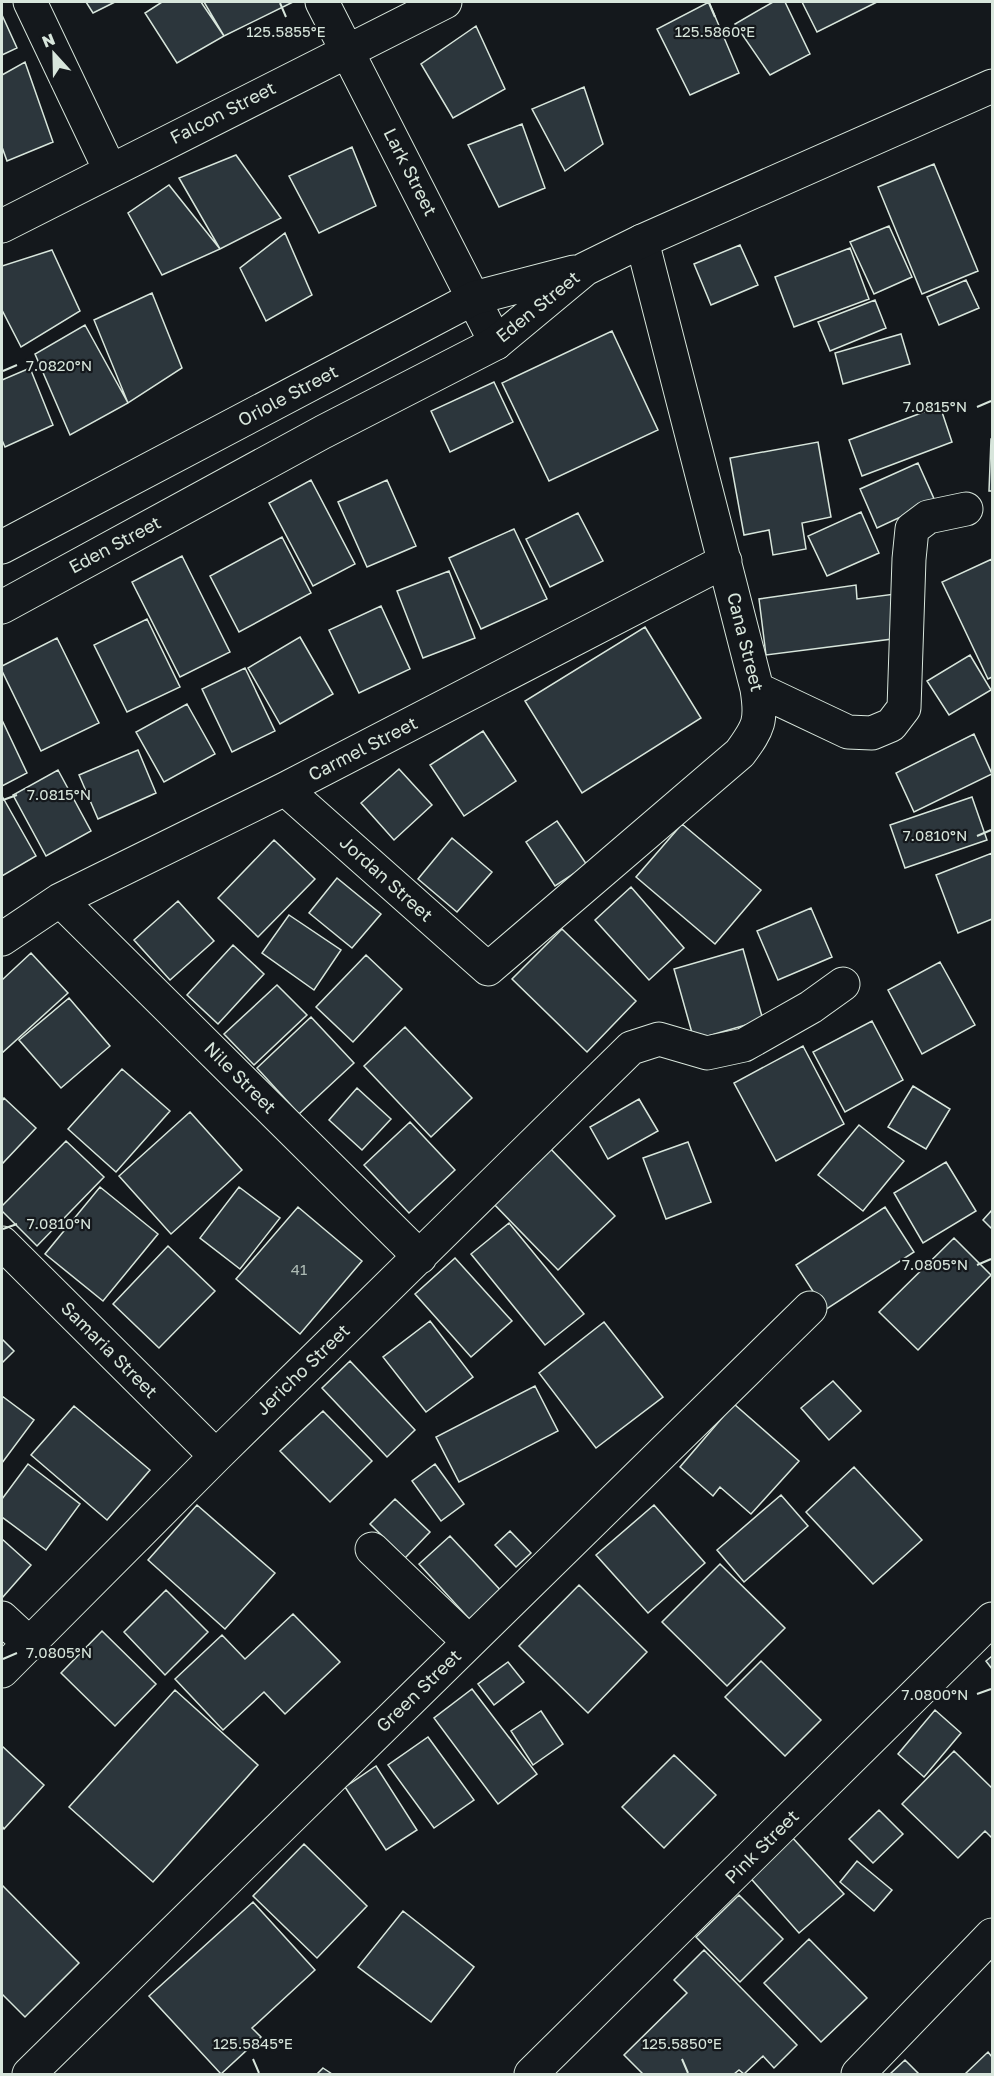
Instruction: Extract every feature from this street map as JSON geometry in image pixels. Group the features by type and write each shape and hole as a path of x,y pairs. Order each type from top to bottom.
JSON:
{"street":[{"path":"30,2 110,170"},
{"name":"Lark Street","path":"322,2 496,342"},
{"name":"Falcon Street","path":"2,226 445,2"},
{"name":"Eden Street","path":"2,607 323,432 496,342 585,269 642,241 993,87"},
{"name":"Cana Street","path":"488,969 740,753 757,730 761,710 757,689 642,241"},
{"name":"Oriole Street","path":"2,547 474,297 585,269"},
{"path":"757,689 848,732 872,733 891,725 904,708 912,529 928,517 966,509"},
{"name":"Carmel Street","path":"2,939 60,900 285,789 725,561"},
{"name":"Jordan Street","path":"285,789 488,969"},
{"name":"Nile Street","path":"60,900 420,1257"},
{"name":"Jericho Street","path":"2,1671 216,1456 631,1048 659,1039 707,1053 744,1045 811,1007 843,984"},
{"name":"Samaria Street","path":"2,1244 216,1456"},
{"name":"Green Street","path":"29,2074 810,1308"},
{"path":"372,1549 469,1642"},
{"path":"2,1618 30,1644"},
{"name":"Pink Street","path":"531,2074 993,1619"},
{"path":"858,2074 993,1935"}],"building":[{"path":"86,2 115,2 93,13"},
{"path":"162,2 201,2 224,36 177,63 145,13"},
{"path":"204,2 293,2 224,36"},
{"path":"709,2 739,73 690,95 657,29"},
{"path":"773,2 785,2 810,54 770,75 735,24"},
{"path":"802,2 877,2 817,32"},
{"path":"2,15 17,48 2,55"},
{"path":"476,26 505,89 453,118 421,64"},
{"path":"25,62 53,142 7,161 2,147 2,75"},
{"path":"584,87 603,144 565,171 532,109"},
{"path":"522,124 545,188 499,207 468,145"},
{"path":"352,147 376,206 319,233 289,176"},
{"path":"236,155 281,218 220,249 179,178"},
{"path":"934,164 978,271 922,294 878,187"},
{"path":"169,185 220,249 162,275 128,213"},
{"path":"889,226 912,277 874,294 850,242"},
{"path":"285,233 312,295 266,321 240,268"},
{"path":"740,245 758,285 711,305 694,264"},
{"path":"850,248 869,299 794,327 775,277"},
{"path":"52,250 80,311 21,347 2,310 2,266"},
{"path":"966,280 979,308 939,325 927,297"},
{"path":"152,293 182,368 128,403 94,320"},
{"path":"875,300 886,328 830,351 818,322"},
{"path":"85,325 128,403 70,435 35,354"},
{"path":"612,331 658,430 549,481 502,383"},
{"path":"901,334 910,364 843,384 835,353"},
{"path":"30,368 53,425 5,447 2,440 2,380"},
{"path":"494,382 513,422 450,452 431,411"},
{"path":"940,406 952,442 862,476 849,440"},
{"path":"991,439 992,491 989,491"},
{"path":"818,442 831,517 802,523 806,549 773,555 769,530 744,535 730,458"},
{"path":"918,463 935,501 877,528 860,489"},
{"path":"311,480 355,564 313,586 269,503"},
{"path":"387,480 416,546 367,567 338,502"},
{"path":"861,512 879,553 827,576 808,536"},
{"path":"578,513 603,561 550,587 526,539"},
{"path":"514,529 547,599 481,629 449,558"},
{"path":"282,537 311,593 239,632 210,576"},
{"path":"182,556 230,652 180,677 132,582"},
{"path":"992,559 992,677 988,679 942,582"},
{"path":"449,571 475,638 423,658 397,591"},
{"path":"856,585 857,599 895,594 900,638 766,655 759,599"},
{"path":"381,606 410,669 359,693 329,630"},
{"path":"147,619 180,687 127,712 94,645"},
{"path":"645,627 701,718 582,793 525,701"},
{"path":"300,637 333,694 280,724 248,668"},
{"path":"57,638 99,723 41,751 2,671 2,666"},
{"path":"970,655 991,690 949,715 927,681"},
{"path":"245,668 275,731 232,752 202,689"},
{"path":"187,704 215,754 164,782 136,732"},
{"path":"2,720 27,773 2,786"},
{"path":"483,731 516,781 464,816 430,765"},
{"path":"974,734 992,774 914,812 896,773"},
{"path":"138,750 156,793 98,819 79,775"},
{"path":"399,769 432,805 394,840 361,803"},
{"path":"58,770 91,831 46,856 13,795"},
{"path":"2,796 36,856 2,876"},
{"path":"972,797 987,840 905,868 890,825"},
{"path":"557,821 587,865 555,886 526,842"},
{"path":"682,824 761,890 715,944 636,877"},
{"path":"452,838 492,872 457,912 418,879"},
{"path":"274,840 315,879 258,937 218,898"},
{"path":"992,853 992,919 958,933 936,875"},
{"path":"337,878 381,914 352,948 309,913"},
{"path":"631,887 684,948 649,980 595,920"},
{"path":"178,901 214,941 170,980 134,940"},
{"path":"811,908 832,957 778,980 757,931"},
{"path":"289,915 341,950 314,990 262,953"},
{"path":"562,929 636,1001 587,1052 512,979"},
{"path":"233,945 264,974 218,1024 187,995"},
{"path":"743,949 763,1020 694,1040 674,969"},
{"path":"31,953 68,993 2,1053 2,980"},
{"path":"366,955 402,989 353,1042 316,1007"},
{"path":"940,962 975,1025 922,1054 888,990"},
{"path":"277,985 307,1015 254,1065 224,1034"},
{"path":"69,998 110,1046 61,1088 19,1040"},
{"path":"311,1017 354,1063 299,1114 257,1068"},
{"path":"872,1021 903,1080 845,1112 813,1052"},
{"path":"405,1027 472,1098 431,1137 364,1066"},
{"path":"803,1046 844,1124 776,1161 734,1083"},
{"path":"122,1069 170,1111 116,1172 68,1129"},
{"path":"913,1086 950,1109 926,1149 888,1127"},
{"path":"357,1088 391,1119 362,1150 329,1120"},
{"path":"4,1098 36,1128 2,1164 2,1101"},
{"path":"639,1099 658,1131 608,1159 590,1127"},
{"path":"190,1112 242,1170 171,1234 119,1176"},
{"path":"410,1122 455,1170 409,1213 364,1165"},
{"path":"859,1125 904,1161 863,1211 818,1175"},
{"path":"66,1141 104,1177 37,1246 2,1211 2,1206"},
{"path":"688,1142 711,1202 666,1219 643,1158"},
{"path":"546,1144 615,1216 558,1270 489,1199"},
{"path":"946,1162 976,1211 923,1243 894,1193"},
{"path":"100,1187 158,1234 103,1301 45,1254"},
{"path":"239,1187 280,1218 240,1269 200,1238"},
{"path":"298,1207 362,1261 300,1334 236,1279"},
{"path":"885,1207 914,1252 825,1310 796,1265"},
{"path":"992,1210 992,1229 983,1220"},
{"path":"509,1223 584,1314 545,1345 471,1254"},
{"path":"954,1238 991,1275 918,1350 879,1312"},
{"path":"168,1246 215,1291 159,1348 113,1304"},
{"path":"455,1258 512,1321 471,1357 415,1294"},
{"path":"430,1321 473,1377 426,1412 383,1357"},
{"path":"604,1322 663,1397 596,1448 539,1373"},
{"path":"2,1339 14,1351 2,1363"},
{"path":"350,1361 415,1430 387,1457 322,1388"},
{"path":"833,1381 861,1411 829,1440 801,1408"},
{"path":"535,1386 558,1431 459,1482 436,1437"},
{"path":"2,1396 34,1420 2,1463"},
{"path":"734,1404 799,1461 751,1514 720,1487 713,1496 680,1467"},
{"path":"74,1406 150,1470 107,1520 31,1455"},
{"path":"323,1411 372,1461 330,1502 280,1451"},
{"path":"28,1464 80,1504 46,1550 2,1517 2,1499"},
{"path":"435,1464 464,1504 441,1521 412,1481"},
{"path":"854,1467 922,1540 873,1584 806,1512"},
{"path":"781,1495 808,1526 744,1582 717,1550"},
{"path":"395,1499 430,1532 405,1558 370,1524"},
{"path":"197,1505 275,1573 225,1629 148,1560"},
{"path":"654,1505 705,1563 648,1613 596,1555"},
{"path":"510,1531 531,1553 516,1567 495,1545"},
{"path":"450,1536 505,1595 474,1624 419,1564"},
{"path":"2,1539 31,1565 2,1598"},
{"path":"720,1564 785,1628 727,1686 662,1622"},
{"path":"579,1585 647,1652 588,1713 519,1646"},
{"path":"166,1590 208,1632 165,1675 124,1632"},
{"path":"293,1614 340,1662 285,1714 264,1692 223,1730 175,1679 222,1635 245,1659"},
{"path":"102,1631 156,1684 115,1726 61,1673"},
{"path":"992,1656 992,1669 986,1661"},
{"path":"761,1661 821,1720 785,1756 725,1697"},
{"path":"508,1662 524,1682 494,1705 478,1684"},
{"path":"472,1689 537,1774 498,1804 434,1718"},
{"path":"175,1690 258,1765 153,1882 69,1807"},
{"path":"935,1710 961,1733 924,1777 898,1754"},
{"path":"541,1711 563,1744 533,1765 511,1731"},
{"path":"428,1737 474,1800 434,1828 388,1765"},
{"path":"2,1746 44,1785 4,1829 2,1826"},
{"path":"954,1751 992,1788 992,1838 985,1831 958,1858 902,1804"},
{"path":"674,1755 716,1795 664,1848 622,1807"},
{"path":"376,1766 417,1830 386,1850 345,1787"},
{"path":"879,1810 903,1834 873,1863 849,1839"},
{"path":"790,1835 844,1894 799,1933 746,1873"},
{"path":"304,1844 367,1906 317,1958 253,1896"},
{"path":"857,1861 892,1890 874,1911 840,1882"},
{"path":"2,1885 79,1963 25,2017 2,1994"},
{"path":"739,1895 783,1939 740,1982 696,1937"},
{"path":"253,1902 315,1970 252,2028 261,2037 221,2074 149,1996"},
{"path":"403,1911 474,1967 431,2022 358,1967"},
{"path":"809,1939 867,1998 821,2042 764,1983"},
{"path":"704,1950 797,2045 774,2068 763,2056 744,2074 739,2070 734,2074 643,2074 624,2055 687,1993 674,1980"},
{"path":"988,2052 992,2057 992,2074 965,2074"},
{"path":"905,2060 919,2074 890,2074"},
{"path":"323,2068 332,2074 317,2074"}]}
